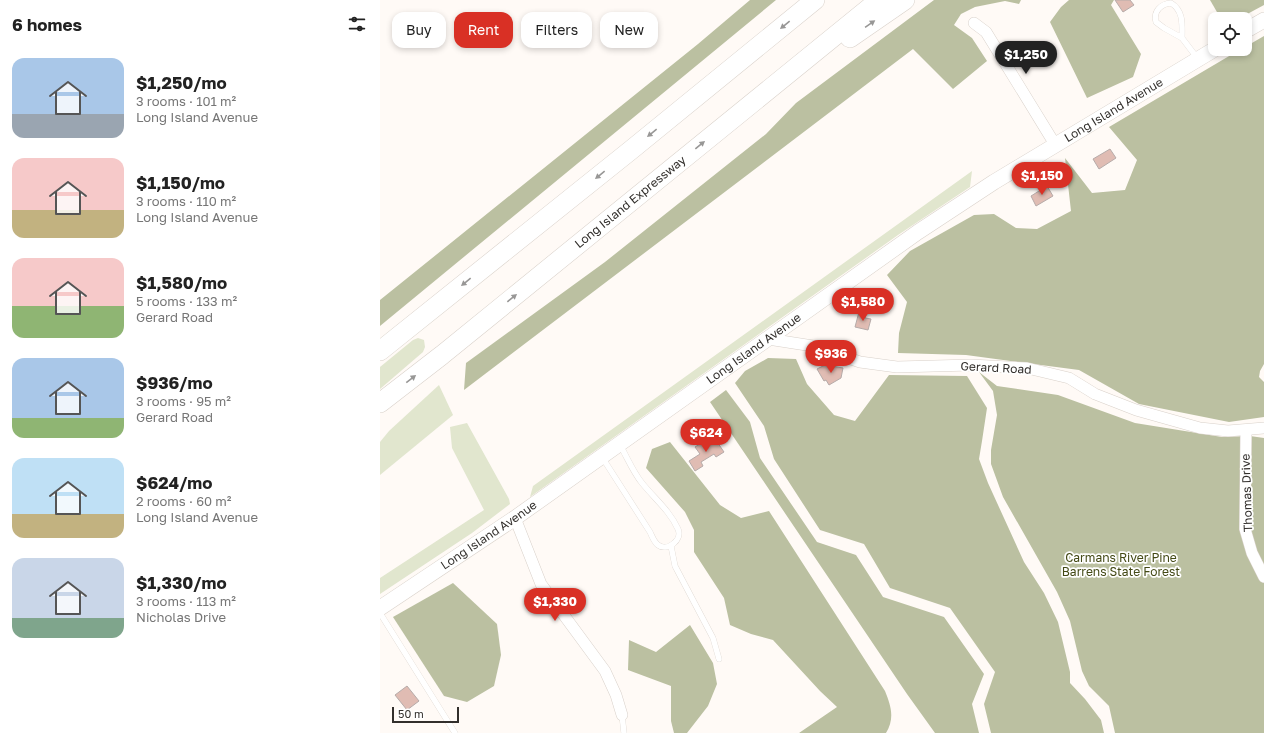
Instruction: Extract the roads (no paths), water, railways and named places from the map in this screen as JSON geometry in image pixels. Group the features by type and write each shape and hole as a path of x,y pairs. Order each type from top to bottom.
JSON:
{"highway":[{"path":"380,350 631,150 815,0"},
{"name":"Long Island Expressway","path":"380,403 442,355 879,0"},
{"path":"742,111 807,70 905,0"},
{"path":"380,347 416,322"}],"street":[{"path":"1252,27 1264,20"},
{"path":"974,23 986,32 1056,146"},
{"name":"Long Island Avenue","path":"380,608 515,518 918,232 994,182 1208,53"},
{"name":"Gerard Road","path":"768,339 814,346 860,362 897,367 971,365 1027,368 1069,378 1095,394 1136,410 1172,421 1200,428 1228,431 1264,428"},
{"name":"Thomas Drive","path":"1246,430 1245,529 1252,553 1264,577"},
{"path":"515,518 541,584 605,671 616,695 622,716"}],"lane":[{"path":"1182,38 1182,22 1180,12 1171,4 1163,5 1156,12 1156,22 1173,34 1182,38 1198,59"},
{"path":"602,457 656,543 664,547 671,546 678,539 678,530 669,514 640,481 620,444"},
{"path":"671,546 675,566 713,638 719,660"},
{"path":"380,613 455,733"},
{"path":"622,716 624,733"}],"park label":[{"name":"Carmans River Pine Barrens State Forest","path":"1121,565"}]}
